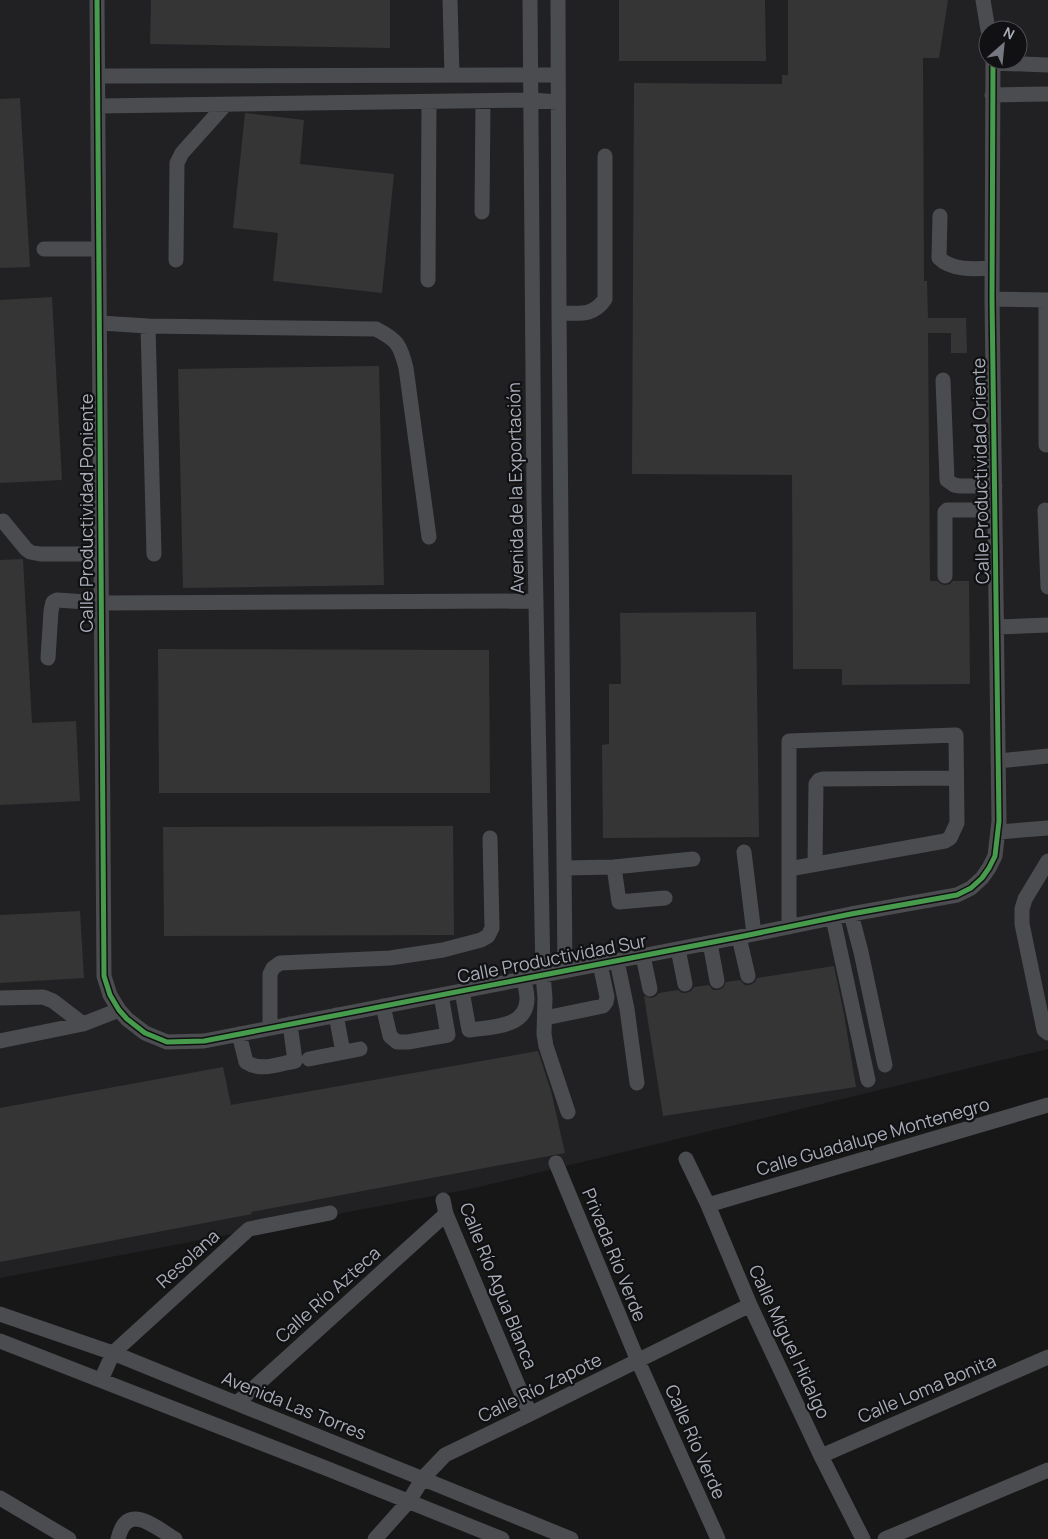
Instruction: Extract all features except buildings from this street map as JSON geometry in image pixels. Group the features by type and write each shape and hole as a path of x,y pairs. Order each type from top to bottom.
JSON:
{"street":[{"name":"Calle Productividad Poniente","path":"97,0 104,976 110,995 123,1015"},
{"path":"450,0 452,75"},
{"name":"Avenida de la Exportación","path":"530,0 534,499 544,1034 546,1046 568,1112"},
{"path":"558,0 565,971"},
{"path":"984,0 987,20"},
{"path":"1028,64 1048,65"},
{"name":"Calle Productividad Oriente","path":"982,878 995,856 999,821 992,299 993,70"},
{"path":"98,76 558,75"},
{"path":"992,95 1048,94"},
{"path":"98,106 531,100 558,102"},
{"path":"482,212 483,101"},
{"path":"428,280 429,102"},
{"path":"176,260 177,163 182,153 225,105"},
{"path":"559,313 590,313 599,308 605,299 605,156"},
{"path":"940,216 940,258 944,263 962,268 992,268"},
{"path":"44,249 100,249"},
{"path":"992,299 1047,300 1046,445"},
{"path":"100,323 148,326 376,329 393,338 402,351 406,368 429,537"},
{"path":"148,326 154,554"},
{"path":"943,380 947,480 954,485 960,486 995,486"},
{"path":"534,499 562,497"},
{"path":"945,576 945,512 947,510 995,510"},
{"path":"1045,510 1048,586"},
{"path":"3,521 30,552 40,554 100,554"},
{"path":"48,658 50,611 53,602 57,600 101,603 536,601"},
{"path":"997,627 1048,625"},
{"path":"789,869 945,841 950,838 957,823 956,736 789,741 789,869 790,927"},
{"path":"998,761 1048,756"},
{"path":"815,864 816,784 819,780 956,778"},
{"path":"998,832 1048,828"},
{"path":"270,1028 270,974 273,968 280,963 390,958 443,950 481,940 488,936 492,928 490,838"},
{"path":"744,852 748,976"},
{"path":"565,868 693,859"},
{"path":"1048,861 1025,898 1022,909 1022,924 1044,1030 1048,1033"},
{"path":"614,866 619,902 665,898"},
{"name":"Calle Productividad Sur","path":"123,1015 145,1033 167,1042 204,1041 851,914 957,895 971,888 982,878"},
{"path":"851,914 885,1065"},
{"path":"834,918 868,1080"},
{"path":"710,943 717,981"},
{"path":"678,949 685,984"},
{"path":"643,956 650,989"},
{"path":"617,961 627,1009 637,1083"},
{"path":"545,1018 603,1006 607,997 600,964"},
{"path":"462,991 469,1030 512,1023 521,1017 525,1011 527,1000 524,979"},
{"path":"383,1006 390,1036 397,1042 448,1035 441,995"},
{"path":"0,998 43,997 53,1001 83,1024"},
{"path":"0,1041 123,1015"},
{"path":"336,1015 343,1052"},
{"path":"239,1034 246,1062 253,1066 264,1067 295,1061 290,1024"},
{"path":"309,1059 360,1049"},
{"name":"Calle Guadalupe Montenegro","path":"708,1206 1048,1105"},
{"name":"Calle Miguel Hidalgo","path":"686,1159 750,1305 862,1539"},
{"name":"Privada Río Verde","path":"556,1163 638,1361"},
{"name":"Calle Río Azteca","path":"236,1403 444,1207"},
{"name":"Calle Río Agua Blanca","path":"444,1207 530,1414"},
{"name":"Resolana","path":"101,1380 112,1353 249,1229 330,1213"},
{"name":"Calle Río Zapote","path":"375,1539 409,1501 423,1478 445,1455 750,1305"},
{"name":"Avenida Las Torres","path":"0,1314 112,1353 572,1539"},
{"path":"0,1342 101,1380 502,1539"},
{"name":"Calle Loma Bonita","path":"821,1456 1048,1358"},
{"name":"Calle Río Verde","path":"638,1361 718,1539"},
{"path":"885,1539 1048,1470"},
{"path":"0,1498 69,1539"},
{"path":"118,1539 122,1526 130,1520 137,1519 144,1520 175,1539"}],"shaded area":[{"path":"0,0 1048,0 1048,1049 475,1188 0,1278"}],"cycle path":[{"path":"97,0 104,976 110,995 127,1019 145,1033 167,1042 204,1041 851,914 957,895 971,888 982,878 995,856 999,821 992,299 993,70"}]}
